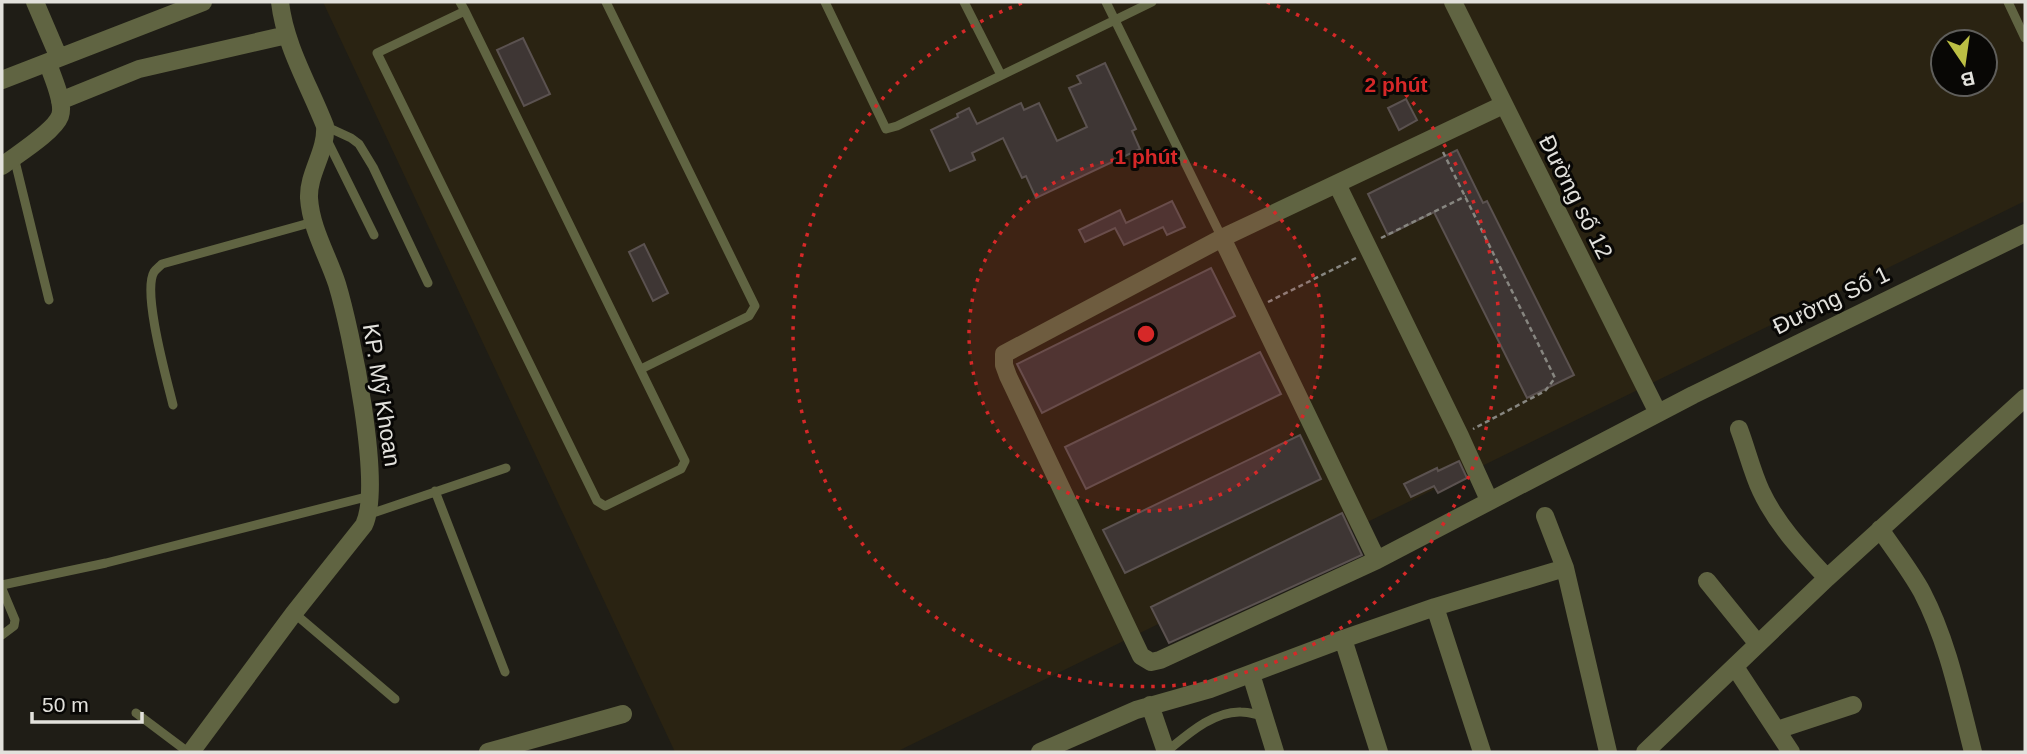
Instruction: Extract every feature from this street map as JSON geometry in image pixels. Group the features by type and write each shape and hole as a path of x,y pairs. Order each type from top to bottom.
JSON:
{"street":[{"path":"8,162 52,127 61,115 53,60 35,2"},
{"path":"2,80 203,2"},
{"path":"280,2 287,35 325,132"},
{"name":"Đường số 12","path":"1453,2 1658,412"},
{"path":"60,101 138,69 287,35"},
{"path":"1377,559 1222,238 1503,105"},
{"name":"KP. Mỹ Khoan","path":"325,132 309,197 313,222 337,284 351,344 368,454 370,505"},
{"path":"1337,184 1461,436 1489,500"},
{"name":"Đường Số 1","path":"1222,238 1004,355 1008,376 1141,656 1151,662 1377,559 1658,412 2025,233"},
{"path":"1645,752 1827,578 2025,398"},
{"path":"1739,429 1757,483 1770,509 1787,534 1827,578"},
{"path":"190,752 364,525 370,505"},
{"path":"1545,516 1565,568 1608,752"},
{"path":"1880,529 1911,573 1931,612 1949,658 1973,752"},
{"path":"1040,752 1150,705 1177,700 1435,607 1565,568"},
{"path":"1707,581 1758,644"},
{"path":"1435,607 1482,752"},
{"path":"1343,639 1379,752"},
{"path":"1735,667 1791,752"},
{"path":"1251,674 1275,752"},
{"path":"1150,705 1166,752"},
{"path":"1777,730 1853,705"},
{"path":"488,752 526,747 623,714"}],"lane":[{"path":"606,2 755,306 749,316 641,369"},
{"path":"825,2 887,129 1152,2"},
{"path":"964,2 1001,75"},
{"path":"1106,2 1222,238"},
{"path":"2008,2 2025,38"},
{"path":"462,6 684,458 685,465 681,469 602,506 597,501 377,53 462,6"},
{"path":"325,132 374,235"},
{"path":"325,132 351,138 359,144 373,167 428,283"},
{"path":"8,162 49,300"},
{"path":"173,405 153,312 150,288 153,273 162,264 313,222"},
{"path":"2,635 14,626 15,620 2,587 435,491 506,468"},
{"path":"435,491 505,672"},
{"path":"294,613 395,699"},
{"path":"1166,752 1188,733 1221,715 1242,712 1264,716"},
{"path":"136,713 190,752"}],"path":[{"path":"1436,137 1555,378 1545,391 1461,436"},
{"path":"1256,308 1466,196"}],"shaded area":[{"path":"323,2 2025,2 2025,201 896,752 675,752"}],"building":[{"path":"523,38 550,94 524,106 497,50"},
{"path":"1105,63 1136,129 1132,131 1140,149 1036,198 1026,176 1022,178 1003,138 972,153 975,160 950,171 931,130 958,117 957,114 969,108 977,124 1021,103 1024,110 1039,103 1057,141 1087,127 1069,88 1081,83 1077,76"},
{"path":"1406,99 1417,120 1399,130 1388,108"},
{"path":"1457,150 1483,203 1487,201 1574,375 1527,398 1434,212 1388,235 1368,194"},
{"path":"1172,201 1185,227 1167,235 1163,227 1124,245 1115,228 1085,242 1079,230 1120,210 1126,223"},
{"path":"644,244 668,293 653,301 629,252"},
{"path":"1211,268 1235,316 1042,413 1017,364"},
{"path":"1260,352 1281,394 1086,489 1065,447"},
{"path":"1300,435 1321,479 1125,573 1103,530"},
{"path":"1459,461 1467,478 1438,493 1434,486 1411,497 1404,484"},
{"path":"1342,513 1362,555 1169,643 1151,607"}]}
